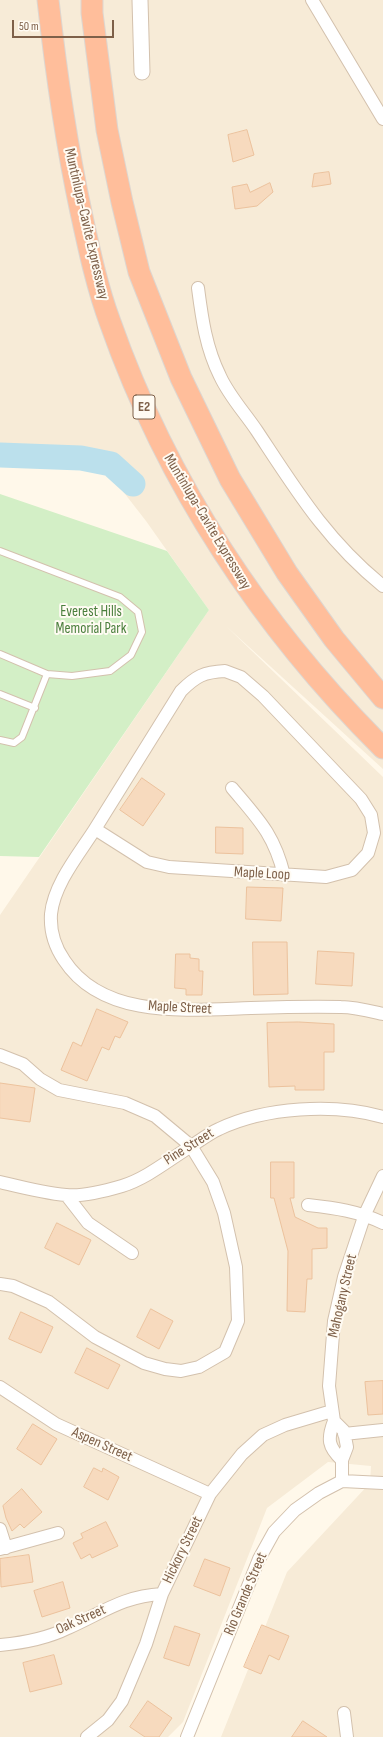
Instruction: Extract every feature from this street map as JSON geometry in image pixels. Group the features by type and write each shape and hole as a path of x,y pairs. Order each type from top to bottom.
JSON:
{"highway":[{"name":"Muntinlupa-Cavite Expressway","path":"48,0 58,88 72,170 90,254 110,321 140,400 180,480 251,595 300,658 383,748"},
{"path":"92,0 92,13 107,130 122,202 139,272 181,378 230,479 288,573 334,639 383,698"}],"street":[{"path":"140,0 142,72"},
{"path":"312,0 383,119"},
{"path":"198,288 206,342 220,376 234,400 246,415 300,497 332,539 360,567 383,586"},
{"name":"Maple Loop","path":"225,671 241,677 263,696 361,798 371,815 374,833 368,853 352,870 326,877 284,875 195,870 154,864 133,855 95,829 181,691 194,678 209,672 225,671"},
{"path":"232,788 271,836 279,855 284,875"},
{"name":"Maple Street","path":"95,829 64,880 56,896 51,915 53,934 58,951 70,969 88,985 114,998 140,1006 164,1009 198,1010 344,1006 383,1014"},
{"path":"0,1055 23,1064 40,1079 59,1090 125,1103 155,1116 191,1146 215,1188 224,1213 236,1267 238,1322 225,1352 199,1367 180,1371 144,1363 95,1337 49,1302 13,1286 0,1284"},
{"name":"Pine Street","path":"0,1182 67,1196 90,1193 124,1185 150,1172 219,1129 271,1113 302,1110 338,1110 383,1117"},
{"name":"Mahogany Street","path":"342,1460 332,1451 329,1434 333,1416 329,1378 334,1321 344,1277 365,1214 383,1176"},
{"path":"67,1196 88,1223 132,1254"},
{"path":"308,1205 342,1209 365,1214 383,1223"},
{"name":"Aspen Street","path":"0,1387 56,1424 210,1494"},
{"path":"333,1416 344,1434 347,1447 342,1460 342,1481 383,1483"},
{"name":"Hickory Street","path":"87,1737 108,1720 122,1700 146,1644 162,1594 210,1494 242,1454 263,1435 285,1425 333,1416"},
{"path":"344,1434 383,1430"},
{"name":"Rio Grande Street","path":"187,1737 259,1559 274,1532 295,1510 318,1493 342,1481"},
{"path":"0,1528 3,1548 58,1533"},
{"name":"Oak Street","path":"0,1644 42,1637 66,1629 132,1598 162,1594"},
{"path":"344,1713 347,1737"},
{"path":"80,1737 87,1737"}],"lane":[{"path":"0,551 120,597 138,612 142,632 131,655 110,671 72,676 47,674 0,654"},
{"path":"0,740 9,743 18,741 35,708 47,674"},
{"path":"0,694 35,708"}],"shaded area":[{"path":"0,0 383,0 383,769 226,626 383,777 383,1737 221,1737 287,1572 370,1483 371,1466 328,1462 267,1508 183,1722 168,1737 0,1737 0,915 209,610 146,521 94,454 0,447"}],"green space":[{"name":"Everest Hills Memorial Park","path":"0,494 167,551 209,610 39,857 0,856"}],"building":[{"path":"247,130 254,155 233,162 228,135"},
{"path":"329,172 331,184 312,187 314,174"},
{"path":"270,183 273,192 257,206 235,209 232,187 247,184 250,192"},
{"path":"142,778 165,794 143,826 120,810"},
{"path":"216,827 243,828 243,854 216,853"},
{"path":"247,887 283,888 281,921 246,919"},
{"path":"253,942 287,942 288,994 254,995"},
{"path":"318,951 354,953 352,986 316,984"},
{"path":"176,954 190,954 190,958 199,959 199,971 203,971 202,995 186,995 186,989 175,988"},
{"path":"97,1009 128,1022 120,1038 115,1036 109,1050 102,1047 87,1081 61,1070 73,1042 81,1046"},
{"path":"299,1022 334,1024 334,1052 324,1052 324,1090 295,1090 295,1086 269,1087 267,1023"},
{"path":"0,1083 35,1088 30,1122 0,1118"},
{"path":"271,1162 294,1162 294,1198 290,1198 295,1217 318,1228 327,1228 327,1248 312,1249 312,1279 307,1279 305,1312 287,1311 288,1251 274,1198 271,1198"},
{"path":"57,1223 91,1240 79,1265 45,1248"},
{"path":"151,1309 173,1321 159,1349 137,1337"},
{"path":"21,1312 53,1327 41,1353 9,1339"},
{"path":"87,1348 120,1365 108,1389 75,1373"},
{"path":"383,1381 383,1414 368,1415 365,1382"},
{"path":"33,1424 57,1439 41,1465 17,1449"},
{"path":"94,1468 102,1472 103,1468 119,1477 108,1500 84,1487"},
{"path":"22,1489 42,1512 24,1528 20,1524 12,1531 6,1518 3,1506"},
{"path":"106,1522 118,1546 92,1558 90,1554 81,1559 73,1543 83,1538 81,1534"},
{"path":"29,1555 33,1582 1,1587 0,1559"},
{"path":"205,1559 230,1568 220,1596 194,1586"},
{"path":"63,1582 70,1608 42,1617 34,1591"},
{"path":"262,1625 289,1636 279,1660 269,1655 261,1674 244,1667"},
{"path":"175,1626 200,1634 189,1666 164,1658"},
{"path":"54,1655 62,1684 30,1692 23,1663"},
{"path":"148,1701 172,1718 159,1737 145,1737 130,1727"},
{"path":"303,1721 327,1737 292,1737"}],"waterway":[{"path":"0,455 81,458 111,464 133,484"}]}
